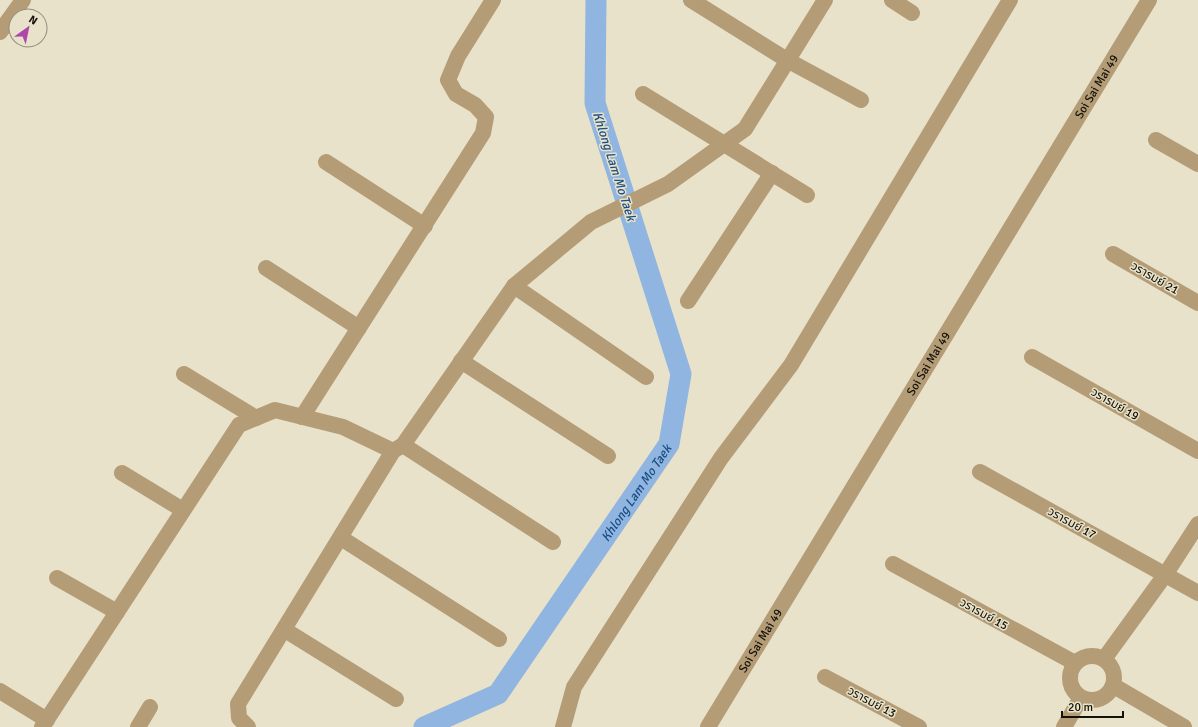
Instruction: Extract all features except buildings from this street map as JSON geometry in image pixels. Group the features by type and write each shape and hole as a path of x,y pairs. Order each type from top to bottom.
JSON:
{"street":[{"path":"0,32 23,0"},
{"path":"302,417 483,133 486,117 475,105 456,94 448,80 458,56 493,0"},
{"path":"691,0 788,60 862,100"},
{"path":"248,727 239,718 238,704 398,448 514,286 591,222 668,184 745,129 825,0"},
{"path":"892,0 912,13"},
{"path":"563,727 574,687 721,458 791,365 1010,0"},
{"name":"Soi Sai Mai 49","path":"708,727 1149,0"},
{"path":"643,94 807,194"},
{"path":"1156,140 1198,164"},
{"path":"326,162 425,226"},
{"path":"688,301 772,173"},
{"name":"วรารมย์ 21","path":"1113,254 1198,303"},
{"path":"266,268 359,328"},
{"path":"514,286 646,376"},
{"name":"วรารมย์ 19","path":"1032,357 1198,451"},
{"path":"461,361 608,456"},
{"path":"184,374 256,418"},
{"path":"0,691 44,723 239,425 275,410 342,427 398,448 553,542"},
{"name":"วรารมย์ 17","path":"980,472 1198,593"},
{"path":"122,473 183,510"},
{"path":"1104,659 1165,575 1198,524"},
{"path":"341,538 499,639"},
{"name":"วรารมย์ 15","path":"893,564 1075,663"},
{"path":"57,578 117,612"},
{"path":"285,630 396,699"},
{"path":"1089,656 1104,659 1110,664 1114,671 1115,678 1114,686 1110,693 1096,701 1081,698 1075,692 1070,678 1075,663 1089,656"},
{"name":"วรารมย์ 13","path":"825,677 919,727"},
{"path":"1114,686 1184,727"},
{"path":"1064,727 1081,698"},
{"path":"138,727 150,707"}],"waterway":[{"name":"Khlong Lam Mo Taek","path":"424,727 498,694 669,444 681,374 595,103 596,0"}]}
